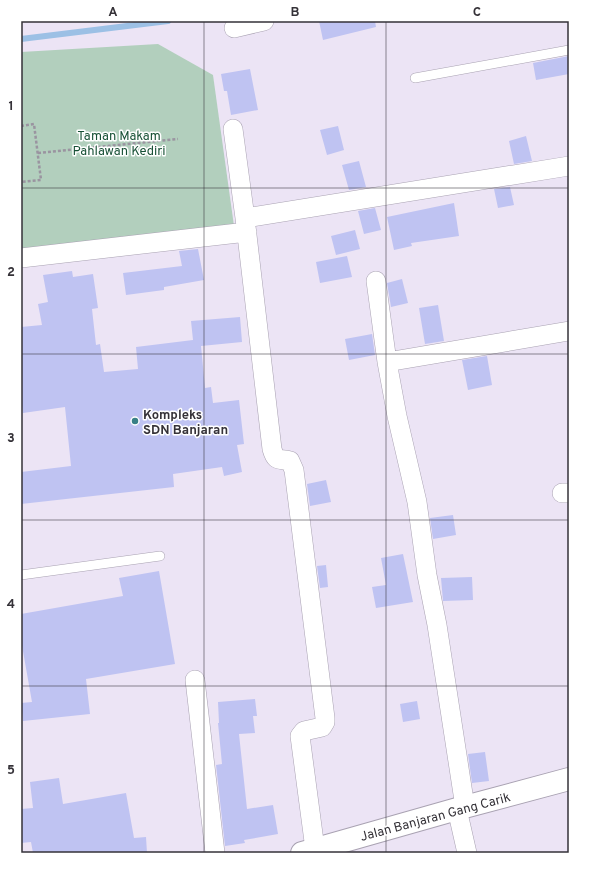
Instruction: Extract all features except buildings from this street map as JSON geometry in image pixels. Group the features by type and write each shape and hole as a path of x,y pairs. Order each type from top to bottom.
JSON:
{"street":[{"path":"234,28 264,21"},
{"path":"233,128 246,225 272,449 278,460 290,461 294,470 325,718 325,722 322,727 304,731 300,736 308,851"},
{"path":"21,258 246,225 302,210 569,166"},
{"path":"376,281 387,362 397,416 417,502 427,575 438,633 466,853"},
{"path":"387,362 569,331"},
{"path":"195,680 215,853"},
{"name":"Jalan Banjaran Gang Carik","path":"308,851 569,779"}],"lane":[{"path":"415,78 569,50"},
{"path":"21,575 160,556"}],"path":[{"path":"21,126 34,124 41,180 21,182"},
{"path":"38,153 178,139"}],"green space":[{"name":"Taman Makam Pahlawan Kediri","path":"158,44 213,75 234,226 21,250 21,52"}],"waterway":[{"path":"21,39 168,21"}],"place":[{"name":"Kompleks SDN Banjaran","path":"135,421"}]}
